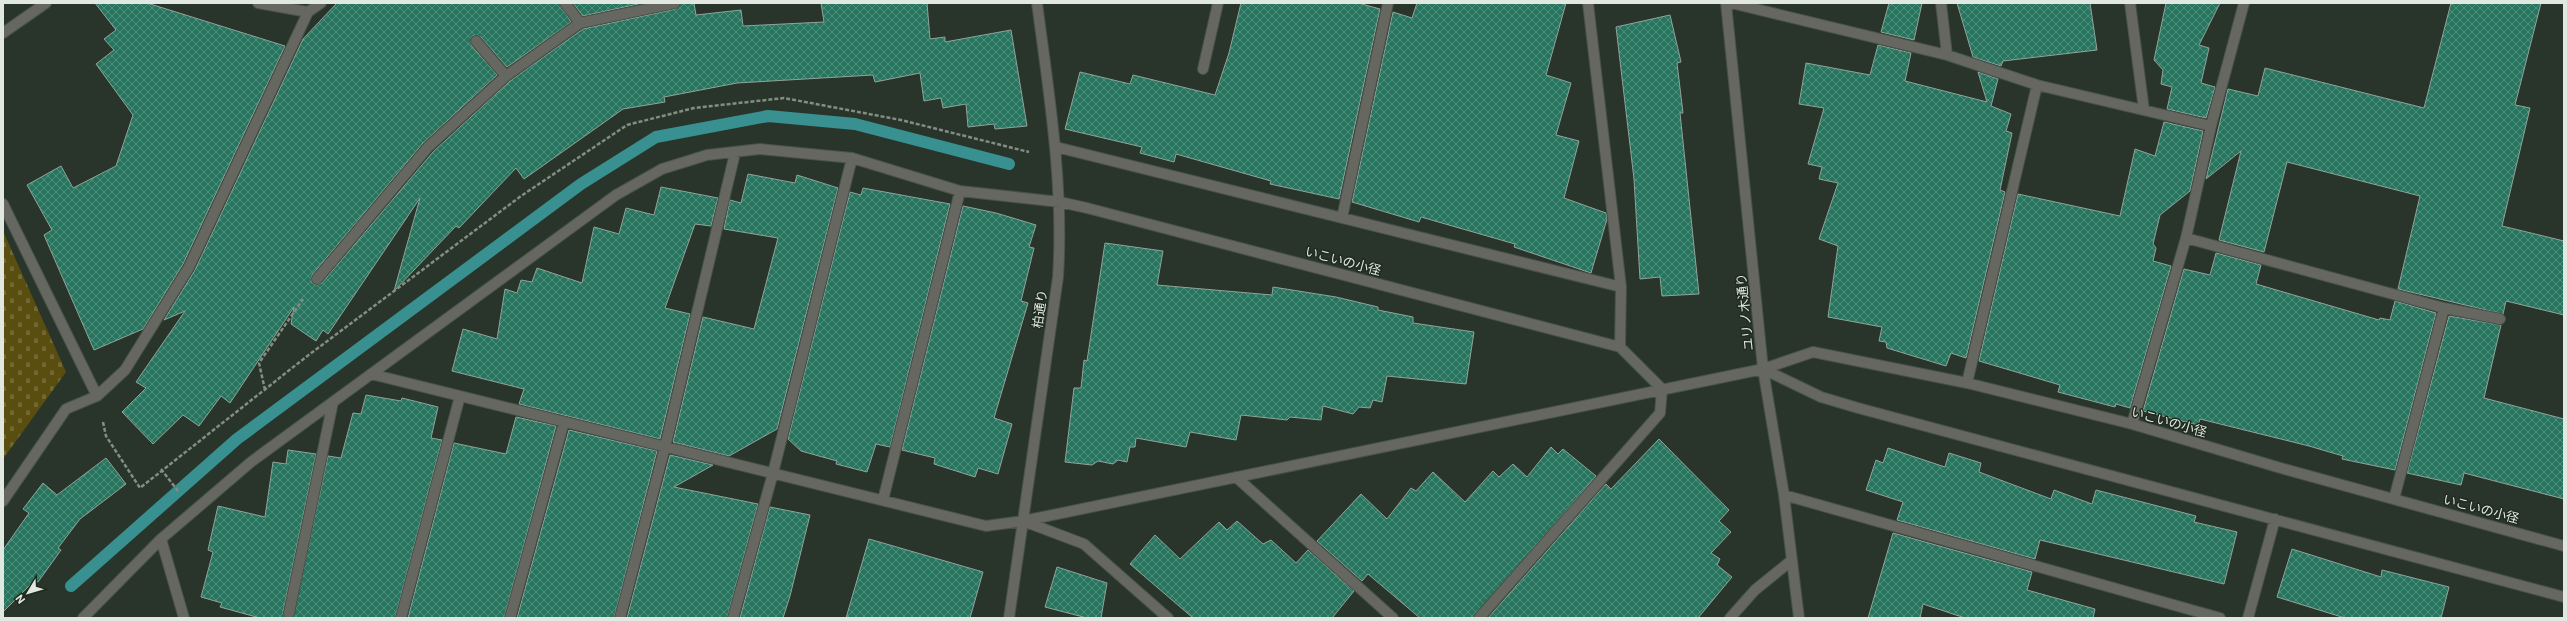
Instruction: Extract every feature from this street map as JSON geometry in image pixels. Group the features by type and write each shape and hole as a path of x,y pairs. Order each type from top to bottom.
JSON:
{"street":[{"path":"3,33 46,3"},
{"path":"258,3 308,12"},
{"path":"3,502 66,409 97,396 125,370 189,267 308,12 321,3"},
{"path":"565,3 580,23"},
{"path":"317,279 428,147 506,76 580,23 653,5 675,3"},
{"name":"柏通り","path":"1009,618 1058,277 1060,202 1056,147 1037,3"},
{"path":"1203,69 1218,3"},
{"path":"1342,218 1388,3"},
{"path":"1479,618 1660,413 1662,389 1620,347 1620,287 1588,3"},
{"name":"ユリノ木通り","path":"1726,3 1764,369 1784,495 1799,618"},
{"path":"1731,3 1947,55 2037,85 2211,126"},
{"path":"1941,3 1947,55"},
{"path":"2130,3 2144,110"},
{"path":"2132,424 2186,238 2211,126 2244,3"},
{"path":"476,41 506,76"},
{"path":"1967,383 2037,85"},
{"path":"1056,147 1620,287"},
{"name":"いこいの小径","path":"84,618 161,539 251,462 616,195 662,169 707,155 760,149 852,158 960,191 1060,202 1620,347"},
{"path":"620,618 665,447 735,153"},
{"path":"733,618 772,473 852,158"},
{"path":"882,500 960,191"},
{"path":"3,204 97,396"},
{"path":"2186,238 2444,308 2500,319"},
{"path":"2394,499 2444,308"},
{"name":"いこいの小径","path":"371,374 986,526 1023,521 1764,369 1813,352 1967,383 2132,424 2564,546"},
{"path":"1764,369 1821,397 1858,408 2564,597"},
{"path":"401,618 460,396"},
{"path":"289,612 333,402"},
{"path":"510,618 564,422"},
{"path":"1236,477 1392,618"},
{"path":"1784,495 2220,618"},
{"path":"2248,618 2275,519"},
{"path":"1023,521 1074,538 1084,544 1168,618"},
{"path":"161,539 184,618"},
{"path":"1730,618 1755,590 1792,560"}],"path":[{"path":"265,390 259,362 317,279"},
{"path":"97,396 106,436 140,488 161,469 189,451"}],"green space":[{"path":"3,231 66,372 3,459"}],"building":[{"path":"95,3 147,3 285,46 183,264 143,329 94,350 44,235 52,230 27,185 61,166 73,188 116,166 133,115 96,64 114,50 104,39 116,30"},
{"path":"337,3 559,3 571,22 507,67 481,37 475,35 472,36 471,45 497,75 423,143 312,275 311,282 316,285 322,283 433,152 510,81 583,29 676,9 681,3 694,3 696,15 741,10 743,26 824,22 821,3 927,3 930,39 945,37 945,42 1011,30 1027,126 995,129 994,124 968,127 966,104 943,108 941,98 924,101 920,73 875,82 873,75 737,83 664,97 665,102 623,109 524,179 516,168 459,228 456,226 394,291 420,198 328,334 323,330 316,341 291,324 294,307 230,403 221,396 199,426 183,415 153,444 122,412 146,388 136,382 185,311 164,320 195,270 303,39"},
{"path":"573,3 643,3 583,16"},
{"path":"1241,3 1358,3 1380,9 1339,199 1270,184 1271,181 1176,154 1174,162 1140,153 1142,147 1065,129 1080,72 1130,84 1133,75 1215,95 1229,53"},
{"path":"1417,3 1566,3 1546,75 1571,83 1556,135 1579,141 1564,198 1606,213 1607,219 1591,273 1514,247 1515,244 1421,217 1419,222 1352,202 1393,12 1412,18"},
{"path":"1889,3 1922,3 1914,40 1881,32"},
{"path":"1957,3 2090,3 2097,50 2003,61 2001,66 1973,57"},
{"path":"2166,3 2220,3 2199,45 2209,48 2201,83 2215,87 2206,118 2167,109 2172,87 2161,84 2163,70 2154,60"},
{"path":"2451,3 2541,3 2515,105 2530,108 2502,226 2564,241 2564,315 2506,301 2503,314 2398,289 2420,196 2287,162 2264,252 2219,240 2241,151 2206,179 2228,89 2258,96 2265,68 2424,108"},
{"path":"1670,15 1681,62 1677,63 1683,113 1680,113 1699,294 1662,296 1660,277 1640,279 1634,179 1616,27"},
{"path":"1878,45 1911,53 1905,81 1987,102 1978,72 1998,79 1991,106 2011,114 2006,131 2012,133 2000,190 2005,192 1966,358 1951,353 1946,366 1887,348 1886,342 1879,341 1882,327 1828,317 1838,246 1819,239 1838,183 1819,179 1822,167 1808,164 1824,108 1799,104 1806,63 1870,75"},
{"path":"2164,122 2203,131 2190,191 2160,215 2153,244 2156,248 2153,261 2171,266 2130,408 2116,404 2115,407 2058,392 2060,385 1979,361 2018,194 2120,216 2135,149 2155,156"},
{"path":"748,174 795,183 797,175 838,188 777,429 729,456 673,442 703,317 754,329 778,238 724,229 730,200 741,203"},
{"path":"661,187 718,198 711,226 695,224 665,308 690,314 660,439 519,404 524,389 452,371 463,329 497,339 505,289 517,293 521,280 532,282 537,268 582,283 594,227 619,234 626,208 654,215"},
{"path":"863,188 950,204 890,447 876,444 867,472 836,464 837,461 801,451 788,439 850,192 861,195"},
{"path":"963,206 996,213 1036,225 1029,247 1034,248 1021,301 1028,303 994,418 1012,424 998,474 978,468 975,477 934,464 935,458 902,450"},
{"path":"1105,243 1163,251 1157,285 1272,295 1273,287 1336,297 1378,307 1378,310 1413,317 1413,323 1474,332 1466,384 1387,376 1382,402 1373,400 1370,408 1359,407 1353,414 1323,406 1321,420 1290,417 1287,420 1241,415 1236,440 1190,432 1186,447 1136,438 1135,447 1130,447 1127,462 1118,460 1113,464 1098,461 1092,465 1065,462 1074,388 1081,388 1084,360 1087,361"},
{"path":"2216,253 2261,265 2256,284 2379,320 2380,318 2390,320 2395,301 2436,313 2395,470 2342,459 2343,456 2309,446 2200,419 2198,425 2143,411 2184,269 2210,275"},
{"path":"2449,316 2501,325 2484,398 2564,419 2564,499 2464,473 2461,485 2407,473"},
{"path":"366,395 401,401 402,398 438,407 431,438 442,440 395,618 293,618 328,456 341,458 353,413 361,414"},
{"path":"516,417 556,426 504,618 408,618 454,443 506,454"},
{"path":"569,430 657,451 614,618 517,618"},
{"path":"1659,439 1729,510 1719,521 1731,532 1711,553 1720,559 1717,565 1732,577 1698,618 1488,618 1606,484 1611,489"},
{"path":"1551,447 1558,454 1563,449 1596,476 1473,618 1420,618 1368,574 1362,581 1317,541 1361,494 1387,519 1411,488 1416,491 1433,472 1465,502 1493,471 1499,477 1513,464 1527,477"},
{"path":"1888,448 1945,467 1949,453 1981,463 1979,472 2051,499 2054,490 2092,504 2096,490 2196,516 2194,522 2237,532 2224,584 2040,540 2035,559 1897,520 1903,502 1866,490 1876,460 1883,463"},
{"path":"288,450 316,454 283,612 285,618 260,618 220,607 222,603 201,597 213,552 208,550 218,506 265,517 273,462 286,464"},
{"path":"670,455 713,465 674,487 758,504 727,618 627,618"},
{"path":"106,458 126,484 80,519 58,548 61,550 38,582 35,580 3,612 3,550 29,513 23,509 43,483 57,495"},
{"path":"770,507 810,515 790,596 783,618 740,618"},
{"path":"1237,521 1263,544 1271,540 1296,563 1308,550 1354,591 1332,618 1193,618 1130,564 1155,535 1180,559 1219,522 1227,530"},
{"path":"1893,533 2032,572 2027,590 2095,609 2093,618 1965,618 1923,604 1920,618 1868,618"},
{"path":"869,539 983,572 970,618 846,618"},
{"path":"2292,549 2381,577 2382,570 2449,587 2441,618 2345,618 2277,597"},
{"path":"1057,567 1107,583 1101,618 1087,618 1045,607"}],"waterway":[{"path":"71,586 237,439 581,184 656,137 768,116 855,124 1009,164"}]}
